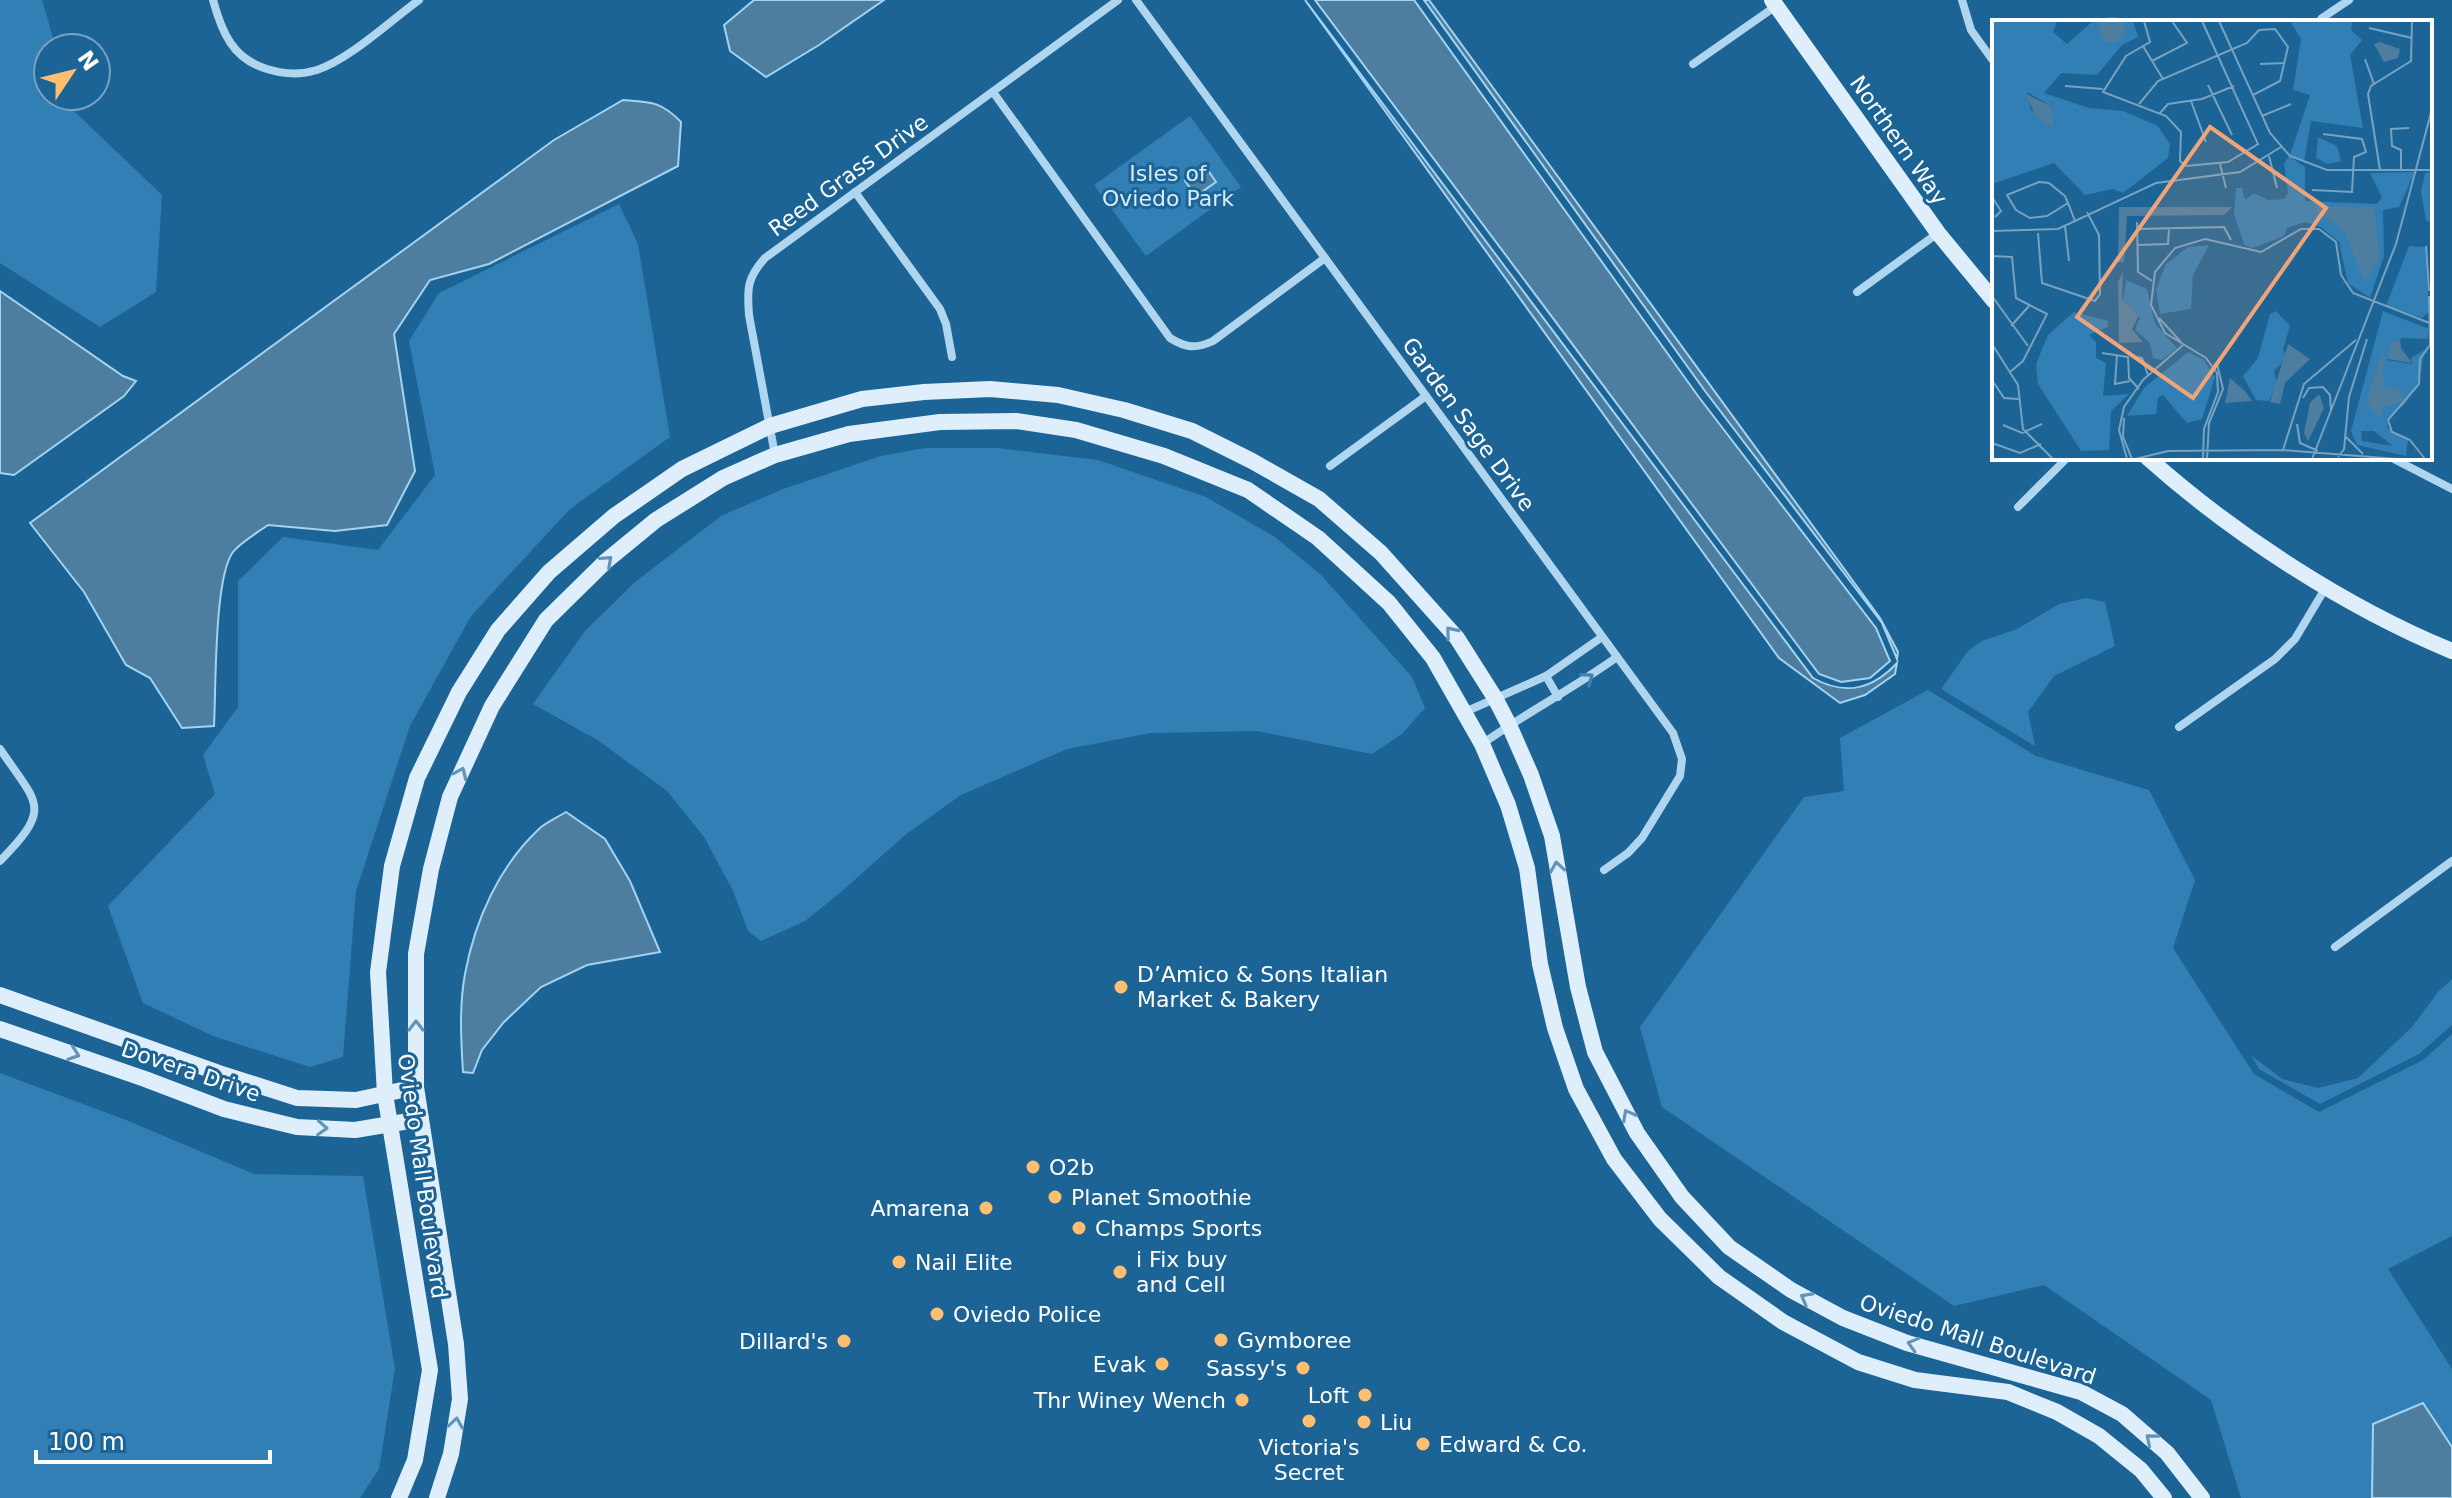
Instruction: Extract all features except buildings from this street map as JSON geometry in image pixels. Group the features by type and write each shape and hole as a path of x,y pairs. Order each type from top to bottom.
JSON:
{"street":[{"path":"213,0 220,26 229,44 241,57 260,67 295,74 315,71 336,61 419,0"},
{"name":"Reed Grass Drive","path":"775,455 749,315 747,292 752,273 765,258 1118,0"},
{"name":"Garden Sage Drive","path":"1136,0 1673,733 1682,759 1680,776 1642,838 1628,853 1604,870"},
{"path":"1962,0 1971,30 1992,59"},
{"path":"2320,20 2349,0"},
{"path":"1693,64 1775,3"},
{"name":"Northern Way","path":"1775,3 1938,233 1992,299"},
{"path":"993,92 1170,338 1183,346 1200,347 1213,341 1325,258"},
{"path":"855,192 940,309 952,357"},
{"path":"1857,292 1938,233"},
{"name":"Oviedo Mall Boulevard","path":"399,1498 415,1460 430,1370 385,1094 378,972 392,866 417,778 459,692 498,630 549,572 603,525 682,469 770,426 862,399 990,389 1058,395 1124,410 1192,431 1319,499 1381,553 1457,638 1509,725 1531,775 1552,836 1578,987 1595,1052 1637,1133 1682,1197 1729,1247 1791,1290 1843,1318 1907,1343 1994,1365 2081,1392 2122,1414 2167,1453 2202,1498"},
{"path":"1330,466 1426,396"},
{"name":"Oviedo Mall Boulevard","path":"437,1498 451,1454 460,1399 456,1344 416,1087 416,954 431,869 450,797 492,706 546,620 606,561 656,520 710,487 775,455 849,434 940,422 1016,421 1076,430 1164,456 1248,490 1318,538 1389,603 1433,658 1465,712 1508,805 1527,868 1540,964 1555,1028 1576,1089 1614,1159 1660,1219 1719,1277 1783,1322 1858,1362 1915,1380 2008,1392 2057,1412 2099,1436 2141,1470 2164,1498"},
{"path":"2018,507 2065,460"},
{"path":"2150,460 2243,534 2327,587 2417,637 2452,651"},
{"path":"2396,460 2452,489"},
{"path":"2179,727 2275,659 2295,639 2327,587"},
{"path":"1465,712 1546,676 1602,637"},
{"path":"1482,744 1617,657"},
{"path":"1546,676 1558,697"},
{"path":"0,749 36,804 35,817 24,836 0,861"},
{"path":"2335,947 2452,861"},
{"name":"Dovera Drive","path":"0,995 297,1098 356,1100 416,1087"},
{"name":"Dovera Drive","path":"0,1029 224,1109 297,1127 355,1130 421,1119"}],"green space":[{"path":"0,0 42,0 51,32 32,32 32,112 75,112 162,195 156,292 100,327 0,263"},
{"name":"Isles of Oviedo Park","path":"1190,116 1241,187 1146,256 1094,185"},
{"path":"619,204 638,244 670,437 570,509 471,616 410,726 356,891 343,1057 310,1067 213,1036 143,1003 108,906 215,794 203,755 238,707 238,581 283,537 378,550 435,475 409,341 439,293"},
{"path":"925,448 998,448 1098,460 1206,497 1275,537 1321,575 1412,677 1425,708 1402,734 1372,754 1257,731 1151,733 1067,749 961,795 905,835 805,921 761,941 748,931 733,891 704,837 667,791 599,741 533,704 585,631 635,582 721,516 783,489 881,456"},
{"path":"2086,598 2105,602 2115,646 2054,676 2028,712 2035,746 1941,689 1968,651 1982,641 2017,629 2059,604"},
{"path":"1928,690 2036,756 2149,790 2195,880 2173,948 2254,1074 2319,1112 2423,1060 2452,1034 2452,1236 2388,1269 2452,1369 2452,1498 2241,1498 2211,1400 2044,1285 1954,1306 1662,1107 1640,1027 1804,797 1844,791 1840,738"},
{"path":"2452,979 2452,1025 2419,1054 2320,1104 2259,1069 2251,1055 2282,1079 2318,1088 2358,1078 2412,1027"},
{"path":"0,1073 126,1120 254,1174 363,1176 395,1369 379,1469 360,1498 0,1498"}],"shaded area":[{"path":"754,0 884,0 766,77 730,51 724,25"},
{"path":"1305,0 1813,678 1847,688 1878,679 1897,663 1895,674 1865,695 1840,703 1779,658"},
{"path":"1315,0 1414,0 1698,396 1876,628 1890,661 1870,678 1841,682 1819,674"},
{"path":"1424,0 1429,0 1880,618 1898,652 1897,659 1882,623 1705,391"},
{"path":"623,100 655,104 681,122 678,166 489,264 430,280 394,334 415,471 387,525 335,531 268,525 236,548 227,565 219,609 214,726 182,728 150,678 126,665 84,592 30,523 554,140"},
{"path":"1205,166 1216,182 1196,196 1185,181"},
{"path":"0,291 123,376 136,381 124,396 14,475 0,473"},
{"path":"566,812 605,839 630,881 660,952 587,965 541,987 504,1022 482,1050 473,1073 463,1072 463,986 482,914 501,877 525,843 543,826"},
{"path":"2423,1403 2452,1447 2452,1498 2372,1498 2373,1424"}],"place":[{"name":"D’Amico & Sons Italian Market & Bakery","path":"1121,987"},
{"name":"O2b","path":"1033,1167"},
{"name":"Planet Smoothie","path":"1055,1197"},
{"name":"Amarena","path":"986,1208"},
{"name":"Champs Sports","path":"1079,1228"},
{"name":"Nail Elite","path":"899,1262"},
{"name":"i Fix buy and Cell","path":"1120,1272"},
{"name":"Oviedo Police","path":"937,1314"},
{"name":"Gymboree","path":"1221,1340"},
{"name":"Dillard's","path":"844,1341"},
{"name":"Evak","path":"1162,1364"},
{"name":"Sassy's","path":"1303,1368"},
{"name":"Loft","path":"1365,1395"},
{"name":"Thr Winey Wench","path":"1242,1400"},
{"name":"Victoria's Secret","path":"1309,1421"},
{"name":"Liu","path":"1364,1422"},
{"name":"Edward & Co.","path":"1423,1444"}]}
